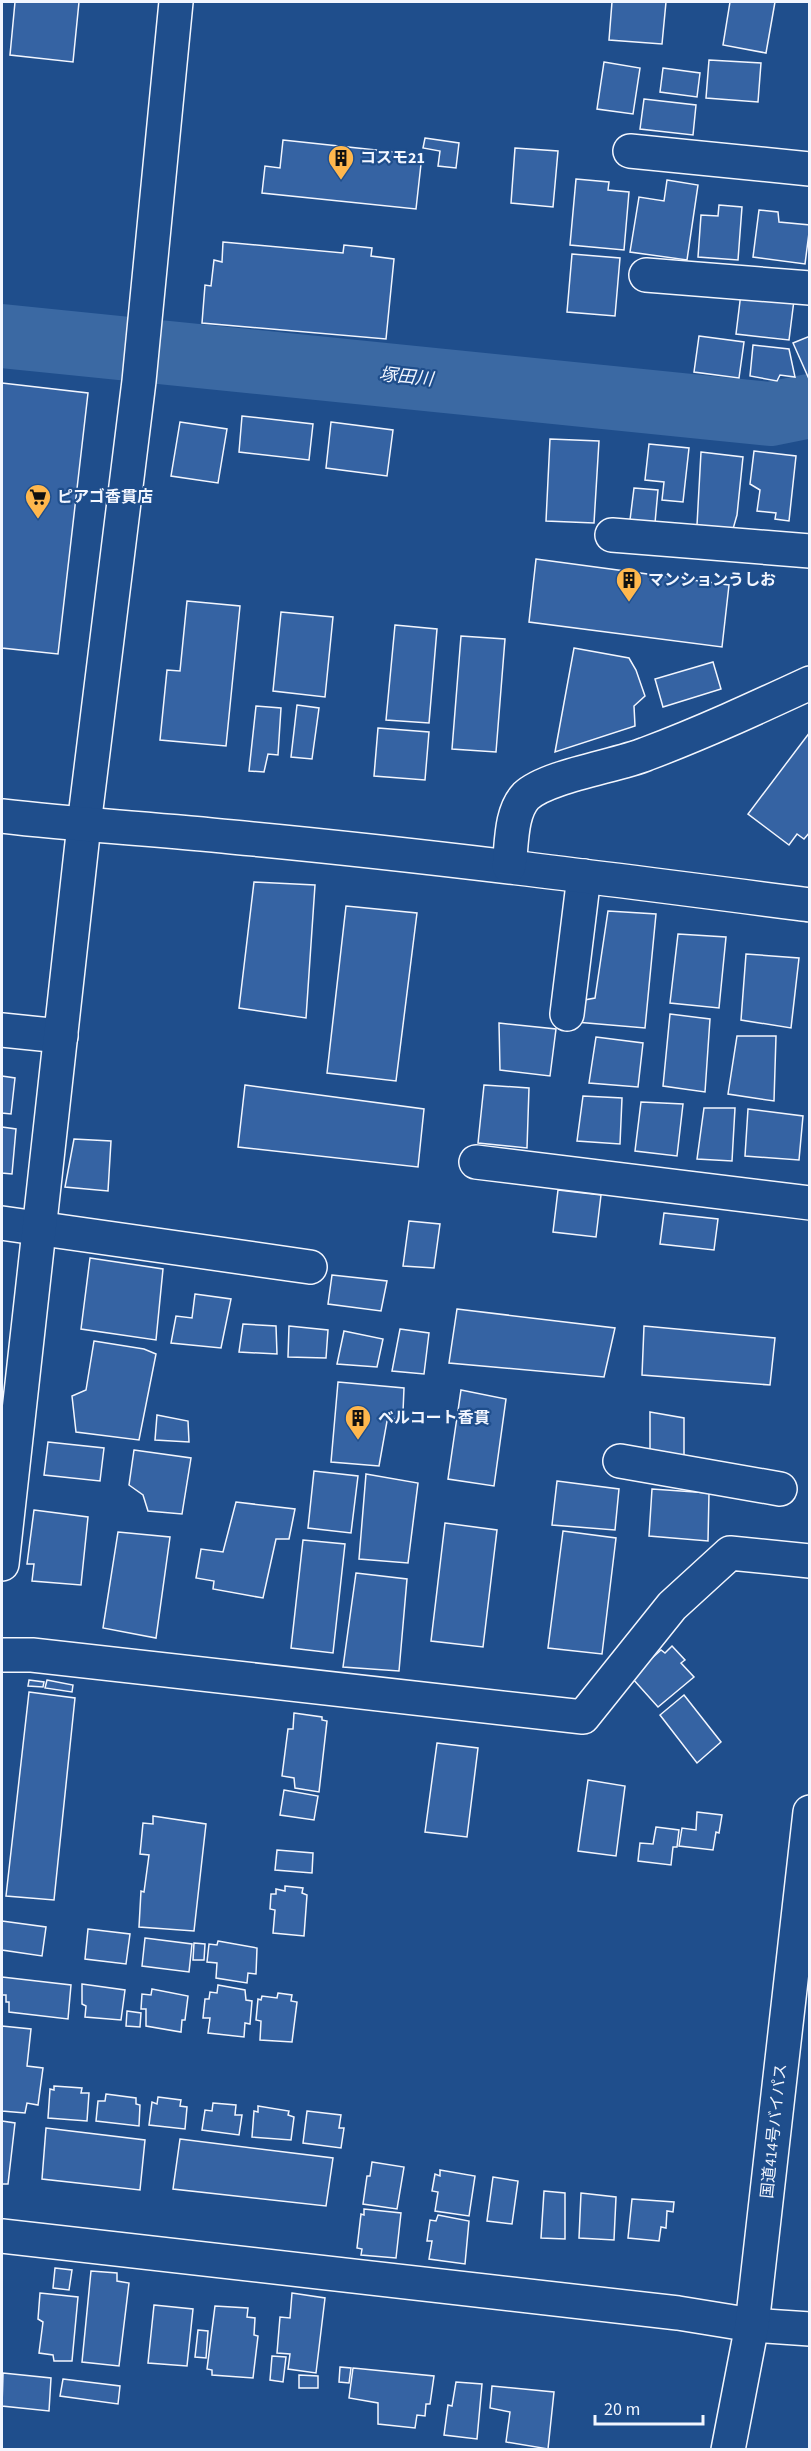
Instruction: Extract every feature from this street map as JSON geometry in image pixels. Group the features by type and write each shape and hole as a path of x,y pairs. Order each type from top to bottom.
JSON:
{"main road":[{"path":"2,1564 9,1434 39,1227 84,825 139,381 176,2"},
{"path":"630,151 810,169"},
{"path":"646,275 810,288"},
{"path":"612,535 810,551"},
{"path":"509,866 516,812 527,796 552,782 643,756 713,728 810,683"},
{"path":"2,816 509,866 810,904"},
{"path":"567,1014 584,876"},
{"path":"2,1030 61,1036"},
{"path":"476,1162 810,1203"},
{"path":"2,1223 310,1267"},
{"path":"620,1461 780,1489"},
{"path":"2,1655 32,1655 583,1717 672,1606 729,1553 810,1561"},
{"name":"国道414号バイパス","path":"728,2450 752,2325 810,1812"},
{"path":"2,2236 678,2313 752,2325 810,2329"}],"building":[{"path":"15,2 79,2 73,62 10,55"},
{"path":"612,2 666,2 662,44 609,40"},
{"path":"730,2 775,2 766,53 723,45"},
{"path":"709,60 761,63 758,102 706,98"},
{"path":"604,62 640,68 633,114 597,109"},
{"path":"663,68 700,73 697,97 660,92"},
{"path":"644,99 696,105 693,135 640,129"},
{"path":"425,138 459,143 456,168 438,166 440,151 423,148"},
{"name":"コスモ21","path":"283,140 422,155 416,209 262,193 265,166 280,168"},
{"path":"515,148 558,151 553,207 511,203"},
{"path":"576,179 609,182 608,190 629,192 624,250 570,245"},
{"path":"667,180 698,185 687,260 630,252 639,197 664,201"},
{"path":"719,205 742,207 738,260 698,257 701,215 718,216"},
{"path":"759,210 778,212 779,222 810,225 805,264 753,257"},
{"path":"223,242 343,253 344,245 372,248 371,256 394,259 386,339 202,323 205,285 211,286 214,260 222,262"},
{"path":"572,254 620,258 615,316 567,312"},
{"path":"741,293 794,300 789,340 736,334"},
{"path":"699,336 744,342 739,378 694,372"},
{"path":"810,336 810,378 809,379 793,343"},
{"path":"753,345 789,349 795,377 780,375 777,381 750,376"},
{"name":"ピアゴ香貫店","path":"2,383 88,393 58,654 2,648"},
{"path":"242,416 313,424 309,460 239,452"},
{"path":"180,422 227,429 218,483 171,476"},
{"path":"331,422 393,430 387,476 326,468"},
{"path":"550,439 599,441 594,523 546,521"},
{"path":"649,444 689,448 683,502 662,500 664,482 645,480"},
{"path":"754,451 796,456 789,521 775,519 776,513 757,511 760,490 750,484"},
{"path":"701,452 743,457 737,515 733,529 697,525"},
{"path":"634,488 658,490 655,523 630,520"},
{"name":"マンションうしお","path":"536,559 729,585 722,647 529,622"},
{"path":"187,601 240,606 226,746 160,740 167,670 180,671"},
{"path":"281,612 333,617 325,697 273,691"},
{"path":"395,625 437,629 429,723 386,720"},
{"path":"461,636 505,639 496,752 452,749"},
{"path":"574,648 629,658 645,696 634,706 635,726 555,752"},
{"path":"713,662 721,689 663,707 655,679"},
{"path":"297,705 319,708 312,759 291,757"},
{"path":"256,706 281,708 278,755 268,754 264,772 249,771"},
{"path":"378,728 429,732 425,780 374,776"},
{"path":"810,732 810,832 804,839 797,834 789,845 748,814"},
{"path":"254,882 315,885 306,1018 239,1008"},
{"path":"346,906 417,913 396,1081 327,1073"},
{"path":"608,911 656,914 645,1028 576,1022 579,1001 595,998"},
{"path":"678,934 726,937 719,1008 670,1003"},
{"path":"746,954 799,958 791,1028 741,1020"},
{"path":"670,1014 710,1019 705,1092 663,1086"},
{"path":"499,1023 556,1029 550,1076 500,1070"},
{"path":"737,1036 776,1036 774,1101 728,1094"},
{"path":"596,1037 643,1043 638,1087 589,1083"},
{"path":"2,1076 15,1078 11,1114 2,1113"},
{"path":"245,1085 424,1109 418,1167 238,1147"},
{"path":"484,1085 529,1088 527,1148 478,1143"},
{"path":"583,1096 622,1098 620,1144 577,1141"},
{"path":"641,1102 683,1104 677,1156 635,1151"},
{"path":"704,1108 735,1108 732,1161 697,1159"},
{"path":"748,1109 803,1116 799,1160 745,1156"},
{"path":"2,1127 16,1129 12,1174 2,1173"},
{"path":"74,1139 111,1141 108,1191 65,1187"},
{"path":"558,1190 601,1195 596,1237 553,1232"},
{"path":"664,1213 718,1219 714,1250 660,1244"},
{"path":"409,1221 440,1224 434,1268 403,1266"},
{"path":"90,1258 163,1269 156,1340 81,1329"},
{"path":"332,1275 387,1281 381,1311 328,1304"},
{"path":"195,1294 231,1299 221,1348 171,1343 176,1316 192,1318"},
{"path":"457,1309 615,1328 604,1377 449,1363"},
{"path":"243,1324 276,1326 277,1354 239,1352"},
{"path":"289,1326 328,1330 326,1358 288,1357"},
{"path":"644,1326 775,1338 770,1385 642,1375"},
{"path":"400,1329 429,1333 424,1374 392,1371"},
{"path":"344,1331 383,1339 377,1367 337,1364"},
{"path":"94,1341 144,1349 156,1354 139,1440 76,1432 72,1396 86,1390"},
{"name":"ベルコート香貫","path":"338,1382 404,1388 403,1412 395,1419 387,1421 379,1466 331,1462"},
{"path":"461,1390 506,1399 494,1486 448,1479"},
{"path":"650,1412 684,1418 684,1455 650,1457"},
{"path":"157,1415 188,1421 189,1442 155,1440"},
{"path":"48,1442 104,1448 100,1481 44,1475"},
{"path":"134,1450 191,1458 182,1514 148,1511 143,1495 129,1485"},
{"path":"314,1471 358,1476 351,1533 308,1528"},
{"path":"366,1474 418,1483 408,1563 359,1559"},
{"path":"557,1481 619,1489 615,1530 552,1525"},
{"path":"652,1489 709,1493 708,1541 649,1536"},
{"path":"236,1502 295,1509 289,1539 276,1539 263,1598 213,1589 214,1581 196,1578 201,1549 223,1552"},
{"path":"34,1510 88,1517 81,1585 32,1581 34,1564 27,1564"},
{"path":"445,1523 497,1530 483,1647 431,1641"},
{"path":"563,1531 616,1538 602,1654 548,1648"},
{"path":"118,1532 170,1537 156,1638 103,1628"},
{"path":"303,1540 345,1544 333,1653 291,1648"},
{"path":"356,1573 407,1579 399,1671 343,1667"},
{"path":"672,1646 685,1660 681,1663 694,1677 658,1707 632,1678 649,1654 653,1657 661,1650 665,1653"},
{"path":"29,1680 44,1682 43,1687 28,1686"},
{"path":"47,1680 73,1685 72,1692 45,1688"},
{"path":"29,1692 75,1698 54,1900 6,1896"},
{"path":"684,1695 721,1742 697,1763 660,1715"},
{"path":"294,1713 322,1717 322,1720 327,1721 319,1792 295,1788 294,1778 282,1776 288,1729 293,1729"},
{"path":"437,1743 478,1748 467,1837 425,1832"},
{"path":"588,1780 625,1786 616,1856 578,1851"},
{"path":"284,1790 318,1796 314,1820 280,1815"},
{"path":"697,1812 722,1815 713,1850 679,1846 682,1828 696,1830"},
{"path":"153,1816 206,1824 194,1931 139,1927 141,1891 144,1892 149,1855 140,1854 143,1823 153,1824"},
{"path":"656,1827 679,1830 677,1847 673,1847 671,1865 638,1861 640,1843 653,1844"},
{"path":"277,1850 313,1853 312,1873 275,1870"},
{"path":"285,1886 303,1888 302,1893 307,1895 304,1936 273,1933 275,1910 270,1909 271,1894 276,1894 276,1889 285,1891"},
{"path":"2,1921 46,1927 42,1956 2,1950"},
{"path":"88,1929 130,1934 126,1964 85,1959"},
{"path":"145,1938 192,1944 189,1972 142,1966"},
{"path":"218,1941 257,1948 256,1974 248,1973 247,1983 216,1978 217,1963 207,1962 209,1944 217,1945"},
{"path":"194,1943 205,1944 204,1960 193,1960"},
{"path":"2,1977 71,1985 68,2019 9,2012 9,2002 6,2002 6,1995 2,1995"},
{"path":"82,1984 125,1990 121,2020 85,2017 86,2006 82,2004"},
{"path":"218,1985 245,1990 246,2000 252,2001 250,2024 245,2023 244,2037 208,2033 210,2018 203,2018 205,1999 209,1999 210,1992 217,1993"},
{"path":"152,1989 188,1996 181,2032 146,2026 146,2009 141,2009 142,1994 151,1995"},
{"path":"278,1993 292,1995 291,2001 297,2002 292,2042 260,2040 261,2021 256,2020 258,1999 261,2000 262,1996 277,1998"},
{"path":"127,2011 141,2013 140,2027 126,2026"},
{"path":"2,2026 31,2029 27,2066 43,2068 38,2105 27,2103 25,2113 2,2111"},
{"path":"54,2086 82,2088 81,2093 89,2093 87,2121 48,2118 50,2089 54,2090"},
{"path":"106,2094 136,2098 136,2104 140,2105 139,2126 96,2121 98,2101 105,2101"},
{"path":"158,2097 181,2100 180,2106 187,2107 185,2129 149,2125 152,2102 157,2104"},
{"path":"213,2103 236,2105 235,2115 242,2115 239,2135 202,2130 205,2110 212,2111"},
{"path":"258,2106 289,2111 288,2115 294,2117 291,2140 252,2137 254,2111 258,2112"},
{"path":"307,2111 341,2115 339,2128 344,2128 341,2148 303,2143"},
{"path":"2,2121 15,2123 8,2184 2,2184"},
{"path":"46,2128 145,2140 140,2190 42,2179"},
{"path":"180,2139 333,2158 326,2206 173,2189"},
{"path":"372,2162 404,2167 397,2209 363,2204 367,2176 370,2176"},
{"path":"440,2170 475,2176 469,2216 435,2211 438,2192 432,2191 435,2174 440,2176"},
{"path":"493,2177 518,2181 512,2224 487,2221"},
{"path":"544,2191 565,2193 565,2239 541,2238"},
{"path":"581,2193 616,2197 614,2240 579,2238"},
{"path":"632,2199 674,2202 673,2212 667,2211 666,2228 661,2227 659,2241 628,2238"},
{"path":"364,2209 401,2213 396,2258 361,2255 362,2249 357,2248 361,2214 364,2215"},
{"path":"438,2215 469,2221 465,2264 429,2259 432,2241 427,2241 430,2220 436,2221"},
{"path":"55,2268 72,2270 69,2290 53,2288"},
{"path":"91,2271 117,2273 117,2281 129,2283 119,2366 82,2362"},
{"path":"40,2293 78,2297 72,2361 54,2361 53,2355 39,2353 43,2322 38,2319"},
{"path":"292,2293 325,2298 316,2373 288,2369 290,2354 277,2353 280,2317 290,2318"},
{"path":"154,2305 193,2309 187,2366 148,2363"},
{"path":"215,2306 248,2308 247,2317 255,2318 254,2335 258,2336 253,2378 212,2375 212,2370 207,2369"},
{"path":"198,2330 208,2331 206,2358 195,2357"},
{"path":"272,2356 286,2357 283,2382 270,2380"},
{"path":"340,2367 351,2368 349,2383 339,2382"},
{"path":"353,2368 434,2376 430,2404 426,2404 425,2416 417,2415 415,2428 378,2424 378,2403 349,2398"},
{"path":"3,2373 51,2378 49,2411 2,2406"},
{"path":"299,2375 318,2376 318,2388 299,2388"},
{"path":"63,2379 120,2386 118,2404 60,2396"},
{"path":"456,2382 482,2384 477,2439 444,2435 448,2405 452,2406"},
{"path":"492,2386 554,2392 548,2449 506,2442 510,2412 490,2408"}],"waterway":[{"name":"塚田川","path":"2,336 770,414 810,406"}],"place":[{"name":"コスモ21","path":"341,181"},
{"name":"ピアゴ香貫店","path":"38,520"},
{"name":"マンションうしお","path":"629,603"},
{"name":"ベルコート香貫","path":"358,1441"}]}
